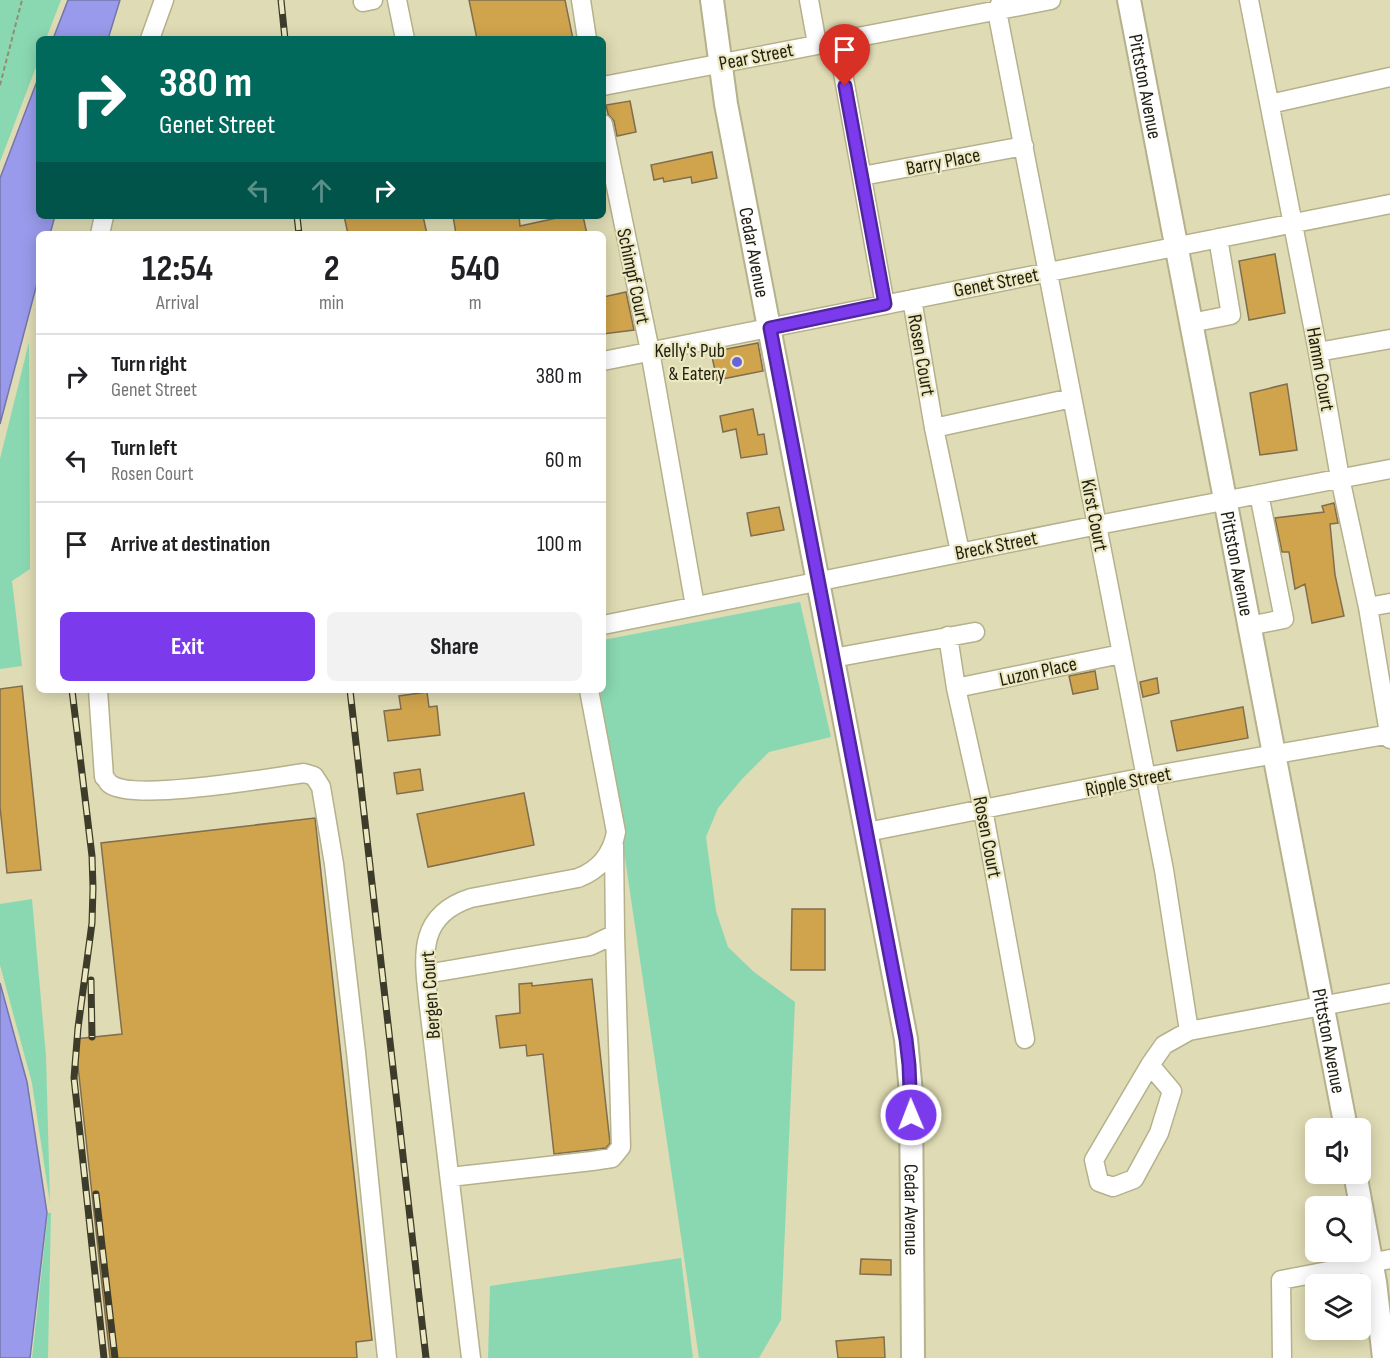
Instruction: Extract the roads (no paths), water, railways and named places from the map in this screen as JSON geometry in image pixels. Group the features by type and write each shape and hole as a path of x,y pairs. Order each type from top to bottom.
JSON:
{"main road":[{"name":"Cedar Avenue","path":"712,0 726,104 834,658 909,1065 913,1358"},
{"name":"Pittston Avenue","path":"1129,0 1344,1118"},
{"path":"1357,1184 1381,1261 1384,1358"}],"street":[{"path":"151,36 164,0"},
{"path":"397,0 404,36"},
{"path":"581,0 587,36"},
{"path":"810,0 817,44"},
{"name":"Pear Street","path":"606,85 837,40 998,4 1051,0"},
{"name":"Hamm Court","path":"1249,0 1318,352 1340,478 1368,608 1390,736"},
{"path":"891,18 998,4"},
{"name":"Kirst Court","path":"998,4 1164,870 1189,1031"},
{"name":"Rosen Court","path":"837,40 885,304"},
{"path":"1270,104 1390,77"},
{"name":"Schimpf Court","path":"606,138 650,351 694,606"},
{"name":"Barry Place","path":"862,176 1024,146"},
{"name":"Genet Street","path":"606,360 1390,204"},
{"path":"1191,323 1231,315 1218,238"},
{"name":"Rosen Court","path":"912,299 934,428 960,552"},
{"path":"1318,352 1390,339"},
{"path":"934,428 1072,398"},
{"name":"Breck Street","path":"606,624 960,552 1390,469"},
{"path":"1249,626 1284,619 1259,494"},
{"path":"1368,608 1390,603"},
{"path":"834,658 975,632"},
{"name":"Rosen Court","path":"948,636 956,688 983,809 1025,1039"},
{"name":"Luzon Place","path":"956,688 1121,654"},
{"path":"98,693 104,777 110,784 129,790 193,789 304,773 314,776 321,787 337,888 387,1358"},
{"path":"450,1177 612,1158 621,1147 615,934 614,845 616,832 590,693"},
{"name":"Ripple Street","path":"867,832 1145,777 1390,736"},
{"name":"Bergen Court","path":"471,1358 426,974 427,938 430,928 446,908 471,898 578,878 600,866 614,845"},
{"path":"426,974 590,946 615,934"},
{"path":"1150,1065 1172,1091 1159,1133 1134,1179 1113,1187 1099,1182 1094,1160 1150,1065 1164,1045 1189,1031 1390,993"},
{"path":"1282,1358 1281,1280 1381,1261"}],"water":[{"path":"68,0 120,0 109,36 54,36"},
{"path":"36,84 36,219 54,219 51,231 36,231 36,287 0,424 0,178"},
{"path":"0,983 27,1082 47,1213 30,1358 0,1358"}],"railway":[{"path":"281,0 285,36"},
{"path":"297,219 299,231"},
{"path":"72,693 92,856 93,888 92,923 74,1078 104,1358"},
{"path":"350,693 426,1358"},
{"path":"91,980 92,1037"},
{"path":"96,1194 115,1358"}],"place":[{"name":"Kelly's Pub & Eatery","path":"737,362"}]}
